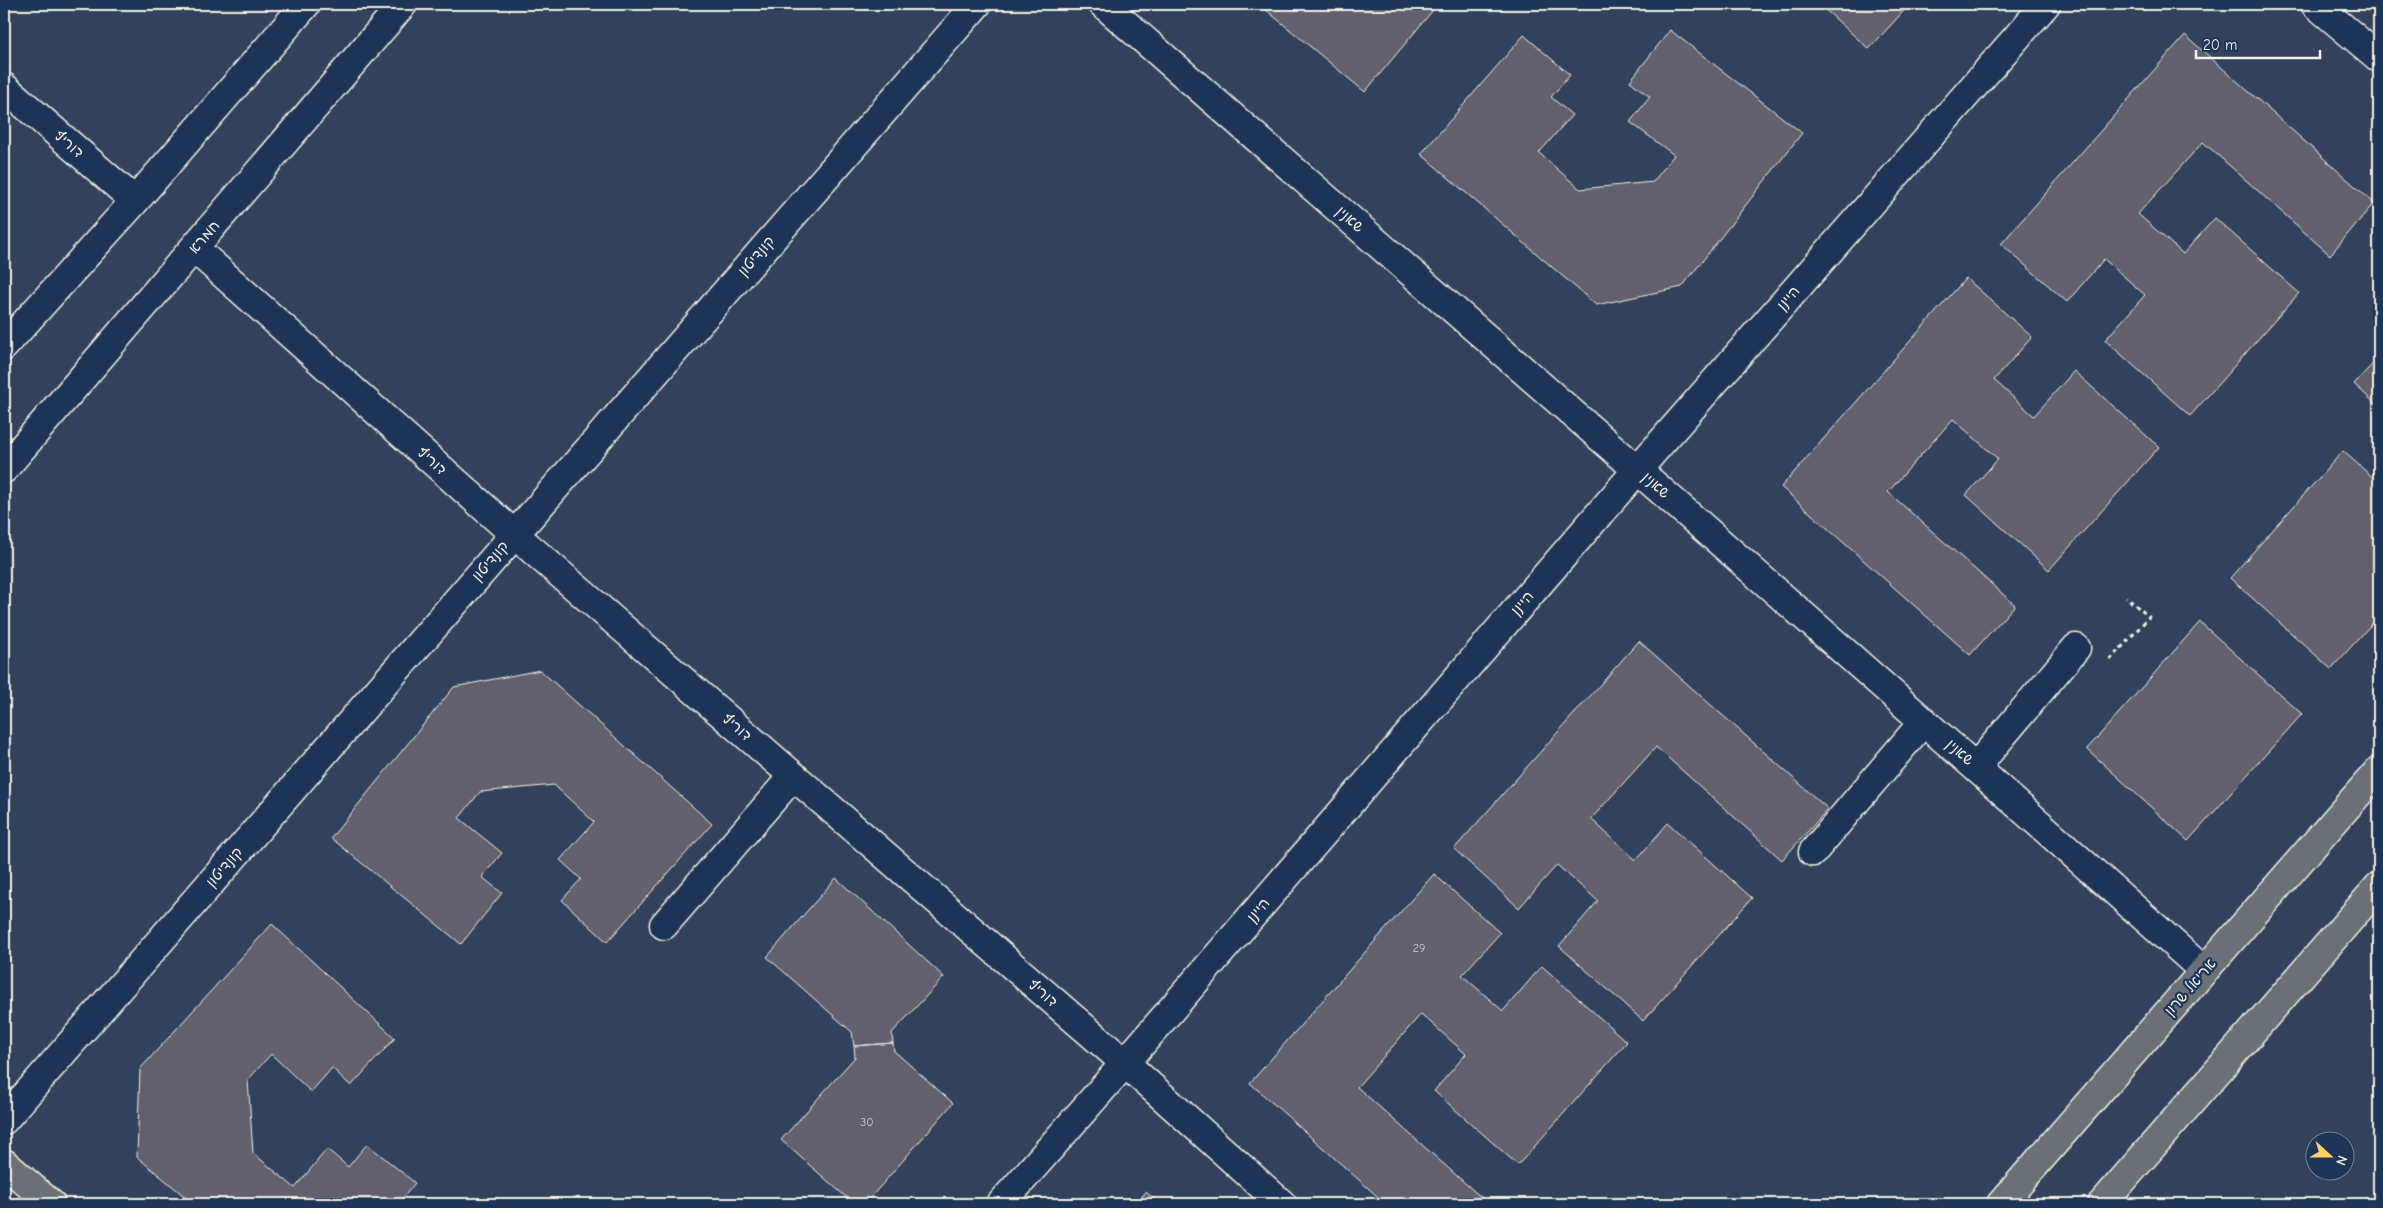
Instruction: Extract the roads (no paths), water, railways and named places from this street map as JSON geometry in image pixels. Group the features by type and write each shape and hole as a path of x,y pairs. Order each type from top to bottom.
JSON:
{"main road":[{"name":"אריאל שרון","path":"2001,1204 2379,770"},
{"path":"2102,1204 2379,886"},
{"path":"4,1163 51,1204"}],"street":[{"path":"4,346 135,201 306,4"},
{"name":"חמרא","path":"4,469 404,4"},
{"name":"קונדיטון","path":"4,1120 977,4"},
{"name":"שאנין","path":"1103,4 1638,469 2204,971"},
{"name":"היינן","path":"1001,1204 1638,469 2046,4"},
{"path":"2315,4 2379,58"},
{"name":"דוריף","path":"4,86 135,201"},
{"name":"דוריף","path":"194,248 514,534 1125,1063 1282,1204"},
{"path":"1976,767 2076,648"},
{"path":"1813,852 1924,721"},
{"path":"664,925 793,776"}]}
